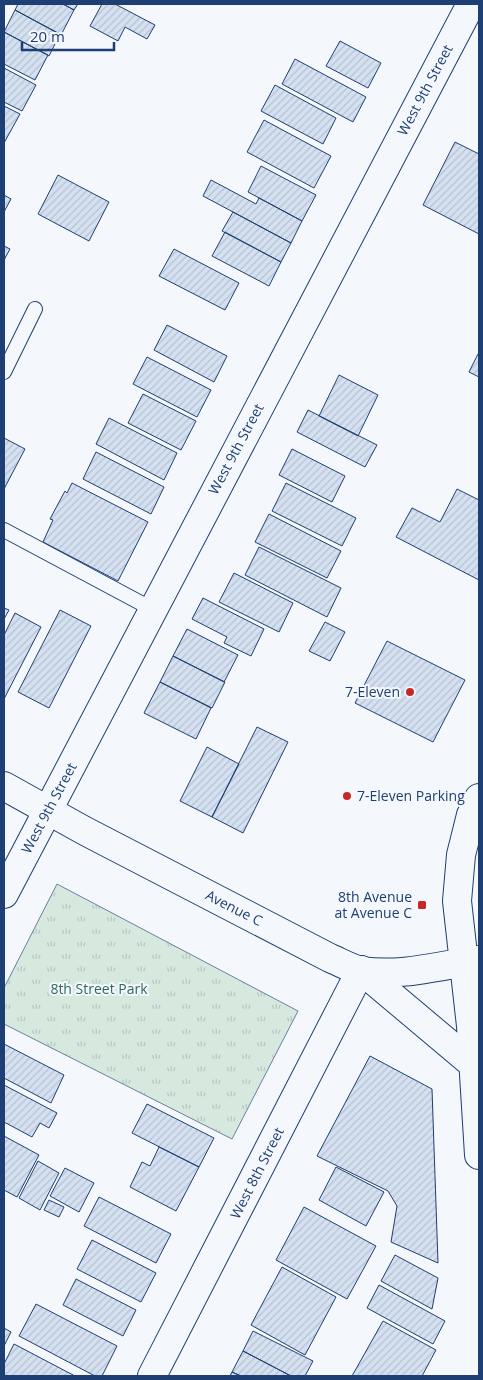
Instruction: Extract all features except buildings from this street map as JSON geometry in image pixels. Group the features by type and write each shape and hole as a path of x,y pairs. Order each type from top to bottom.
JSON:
{"street":[{"name":"West 9th Street","path":"4,894 470,4"},
{"name":"Avenue C","path":"4,786 48,811 330,958 361,970 388,972 424,970 472,961"},
{"path":"476,810 461,855 457,901 472,961 471,1026 479,1154"},
{"path":"361,970 474,1065"},
{"name":"West 8th Street","path":"152,1376 361,970"}],"lane":[{"path":"4,372 35,309"},
{"path":"4,530 152,609"}],"green space":[{"name":"8th Street Park","path":"57,884 298,1011 232,1139 4,1024 4,988"}],"place":[{"name":"7-Eleven","path":"410,692"},
{"name":"7-Eleven Parking","path":"347,796"},
{"name":"8th Avenue at Avenue C","path":"422,905"}]}
